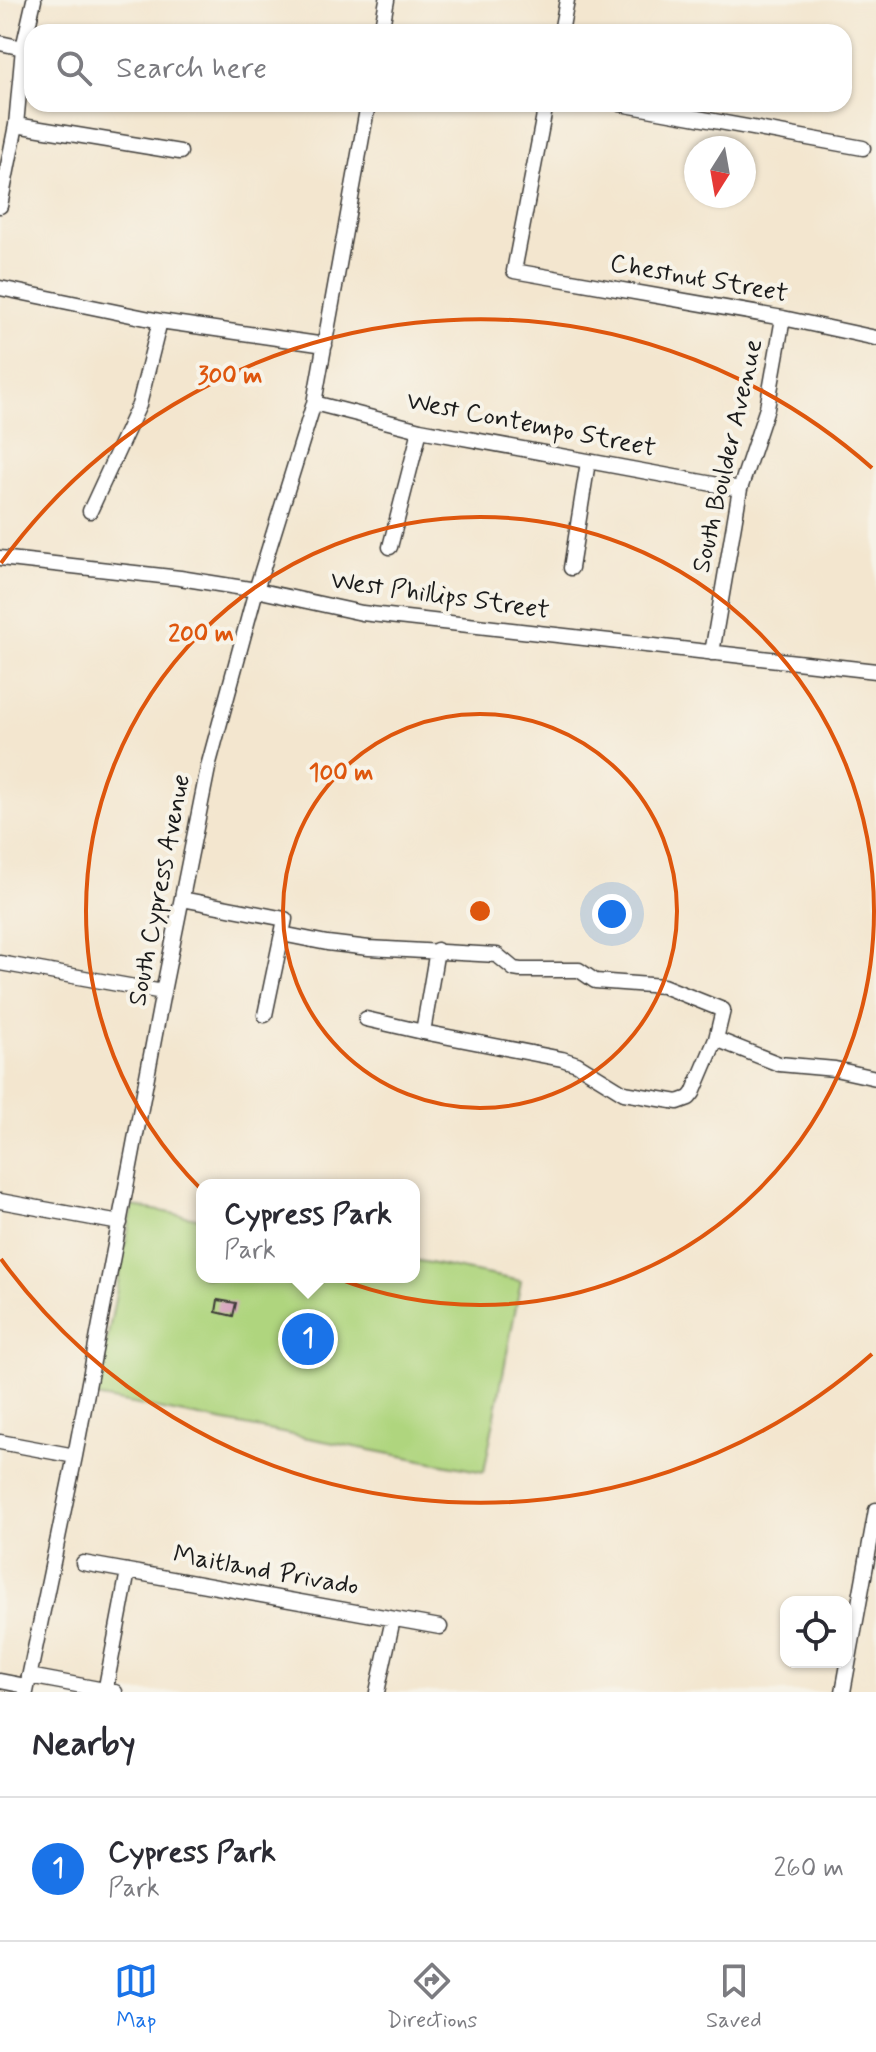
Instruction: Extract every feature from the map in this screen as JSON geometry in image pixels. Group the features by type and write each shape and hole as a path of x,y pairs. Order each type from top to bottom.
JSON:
{"street":[{"path":"28,24 34,0"},
{"path":"382,24 387,0"},
{"path":"562,24 567,0"},
{"path":"0,43 23,48"},
{"path":"0,206 16,125 24,44"},
{"name":"South Cypress Avenue","path":"28,1687 209,763 256,590 314,403 367,112"},
{"name":"Chestnut Street","path":"544,112 514,271 783,318 876,338"},
{"path":"664,112 863,148"},
{"path":"16,125 180,152"},
{"path":"0,288 160,321 325,345"},
{"name":"South Boulder Avenue","path":"712,653 740,489 767,408 783,318"},
{"path":"90,511 139,405 160,321"},
{"name":"West Contempo Street","path":"314,403 420,430 740,489"},
{"path":"390,547 420,430"},
{"path":"571,568 588,462"},
{"name":"West Phillips Street","path":"0,558 180,578 256,590 362,613 876,671"},
{"path":"182,899 285,919 265,1015"},
{"path":"282,934 341,945 497,955 514,969 579,970 595,981 663,986 723,1010 716,1039 693,1093 682,1101 672,1102 618,1091 604,1079 562,1059 366,1019"},
{"path":"423,1032 437,950"},
{"path":"0,963 163,992"},
{"path":"716,1039 779,1064 835,1069 876,1078"},
{"path":"0,1201 120,1223"},
{"path":"0,1442 75,1456"},
{"path":"843,1692 876,1510"},
{"name":"Maitland Privado","path":"83,1563 440,1627"},
{"path":"0,1681 28,1687 109,1691 128,1571"},
{"path":"377,1692 393,1619"}],"green space":[{"path":"133,1206 196,1218 196,1283 420,1283 420,1261 521,1281 484,1472 96,1397"}],"building":[{"path":"218,1300 236,1303 233,1316 216,1312"}],"place":[{"name":"Cypress Park","path":"308,1339"}]}
